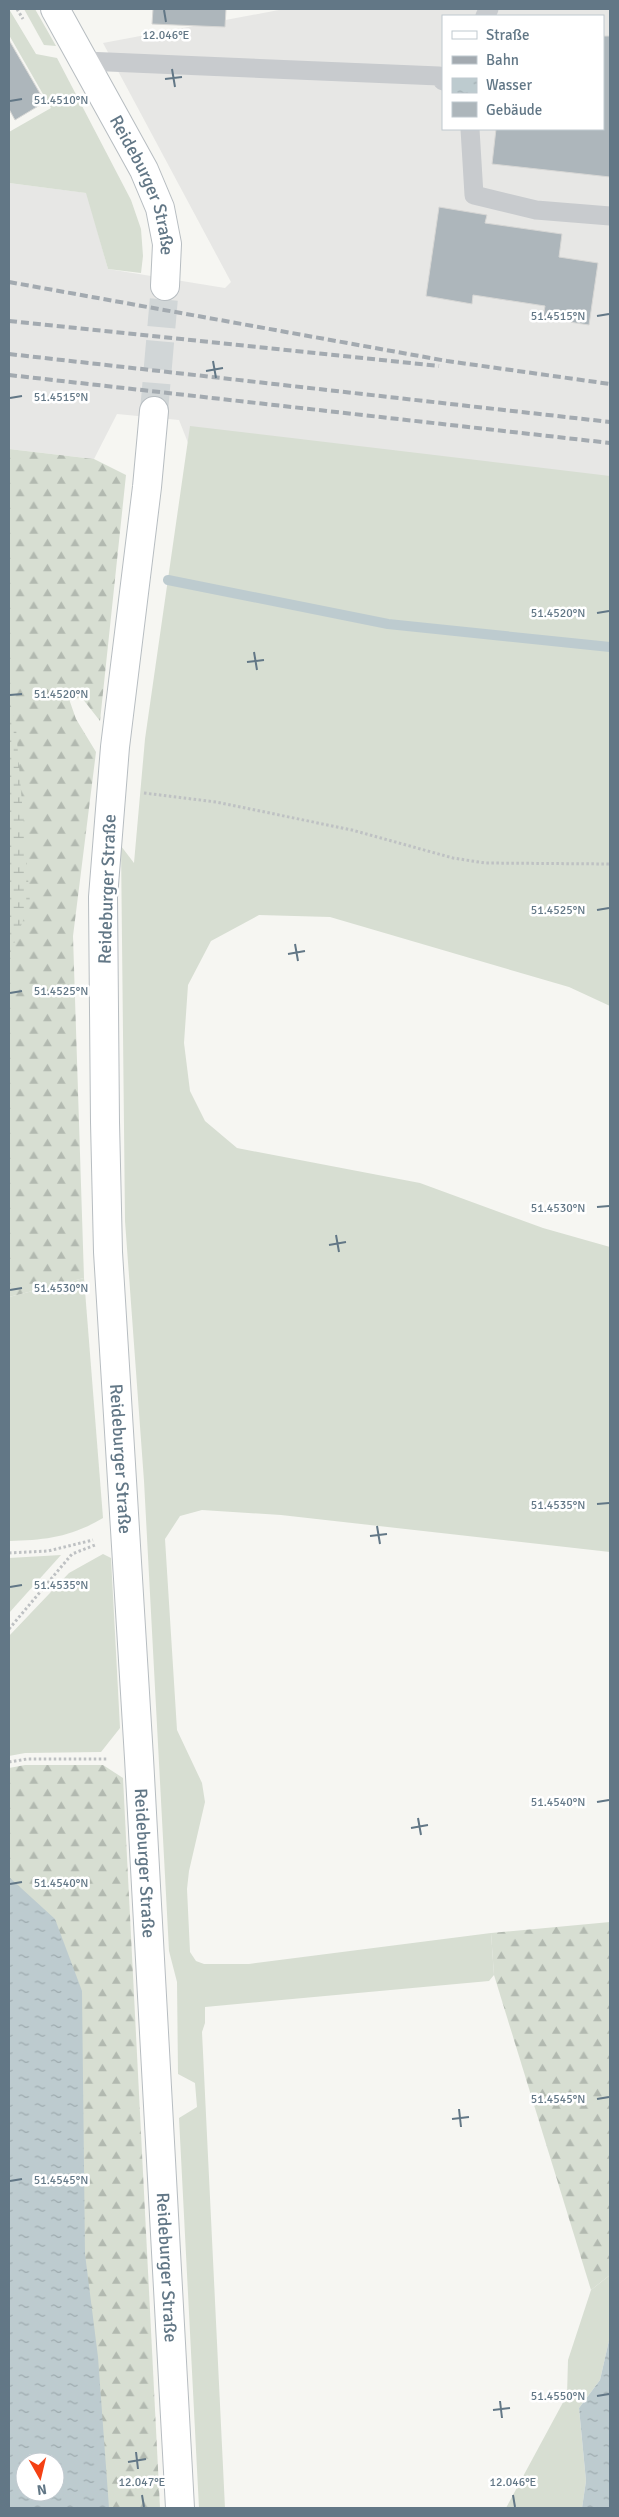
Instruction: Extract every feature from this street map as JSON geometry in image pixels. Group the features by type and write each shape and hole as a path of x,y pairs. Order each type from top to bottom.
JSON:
{"main road":[{"name":"Reideburger Straße","path":"55,9 144,170 160,208 166,244 165,286"},
{"name":"Reideburger Straße","path":"154,411 112,788 103,897 105,1122 108,1252 139,1758 180,2508"}],"lane":[{"path":"85,61 442,76"},
{"path":"470,130 474,195 536,210 610,216"}],"path":[{"path":"112,788 216,802 352,830 444,856 477,862 610,864"},
{"path":"9,1553 48,1551 126,1533"},
{"path":"9,1629 72,1554 126,1533"},
{"path":"9,1762 27,1759 139,1758"}],"shaded area":[{"path":"284,9 610,9 610,513 198,468 179,420 117,414 94,459 9,449 9,183 87,193 108,269 225,288 231,282 103,43"}],"green space":[{"path":"9,9 36,54 57,58 131,200 141,229 143,256 141,273 108,269 86,193 9,183 9,132 51,108 9,35"},
{"path":"24,9 35,9 56,46 44,45"},
{"path":"190,426 610,476 610,1006 569,987 330,917 259,915 211,941 188,985 184,1043 190,1091 205,1121 237,1148 420,1183 543,1228 610,1247 610,1552 281,1515 202,1510 180,1516 165,1539 177,1730 202,1783 205,1802 189,1871 187,1889 190,1952 196,1961 204,1964 249,1964 491,1933 494,1975 489,1981 205,2007 205,2023 202,2032 225,2508 199,2508 179,2118 197,2107 195,2083 178,2074 177,1982 169,1951 144,1481 125,1221 121,846 134,863 145,739"},
{"path":"9,449 94,459 126,475 100,721 82,698 69,699 76,719 96,752 73,936 84,1278 9,1297"},
{"path":"9,696 16,728 30,903 9,956"},
{"path":"84,1278 103,1518 80,1529 58,1536 35,1540 9,1541 9,1297"},
{"path":"103,1554 111,1558 120,1728 101,1752 25,1753 9,1756 9,1636 69,1573"},
{"path":"61,1555 9,1613 9,1558"},
{"path":"25,1765 103,1765 123,1778 160,2508 102,2508 9,1888 9,1768"},
{"path":"610,1922 610,2275 591,2290 494,1975 491,1933"},
{"path":"610,2275 610,2336 600,2380 579,2408 586,2481 582,2508 506,2508 567,2395 568,2360 591,2290"}],"water":[{"path":"9,1877 55,1919 82,1991 85,2254 98,2357 109,2508 9,2508"},
{"path":"610,2336 610,2508 582,2508 586,2481 579,2408 600,2380"}],"building":[{"path":"153,9 226,9 225,27 152,24"},
{"path":"604,36 610,36 610,177 492,164 496,130 604,130"},
{"path":"9,40 45,102 15,120 9,109"},
{"path":"439,207 487,215 485,223 562,234 559,257 598,263 589,325 543,318 545,306 473,295 472,304 426,296"}],"waterway":[{"path":"168,580 388,624 610,647"}],"tunnel":[{"path":"154,411 165,286"}],"railway":[{"path":"9,282 447,361 610,384"},
{"path":"9,321 439,366"},
{"path":"9,354 610,422"},
{"path":"9,375 610,443"}]}
